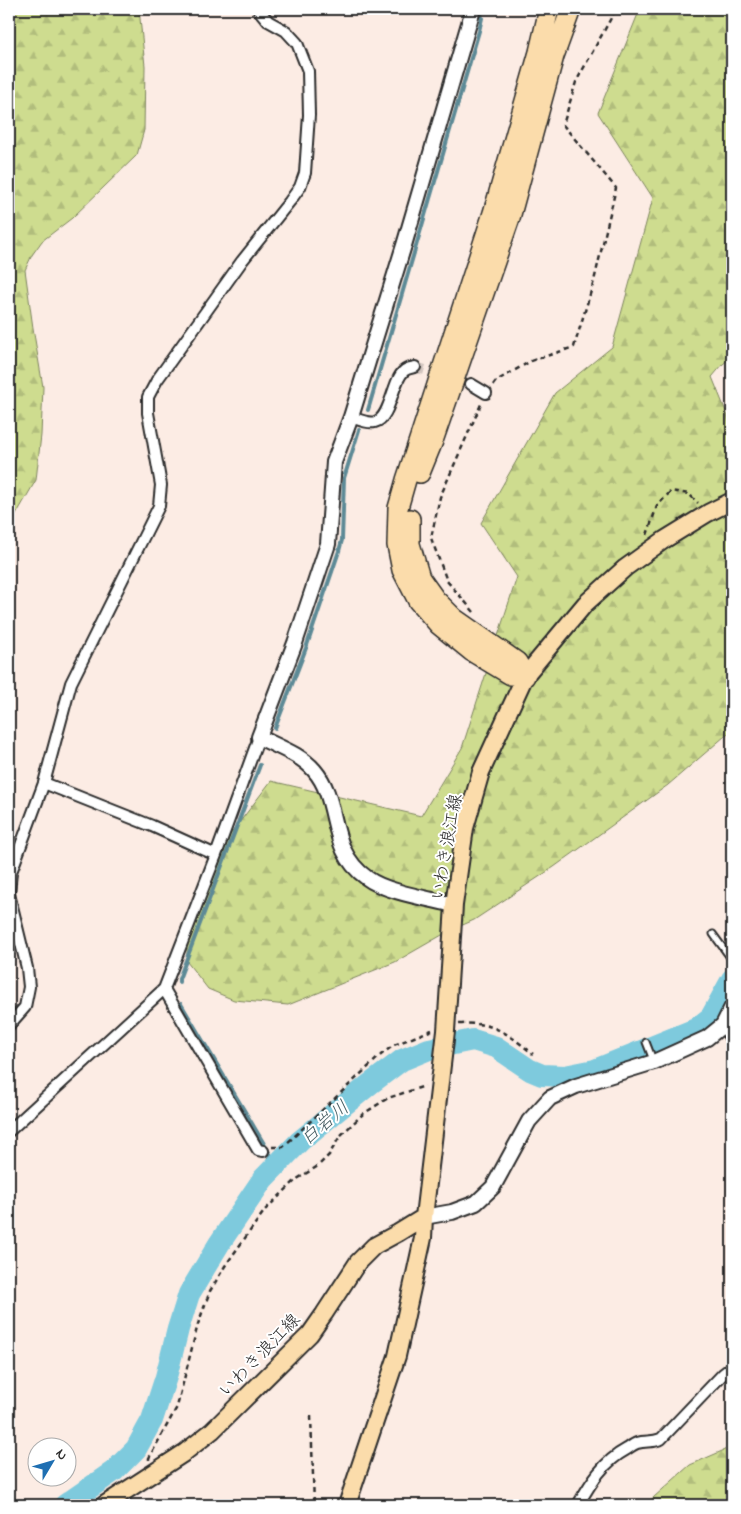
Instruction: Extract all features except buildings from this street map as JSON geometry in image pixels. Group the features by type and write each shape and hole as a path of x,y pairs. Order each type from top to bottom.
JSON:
{"highway":[{"path":"525,676 511,675 471,651 438,625 418,601 402,570 397,546 398,508 493,213 539,52 549,9"},
{"path":"525,676 518,662 454,618 435,599 420,578 410,544 410,508 417,483 434,441 510,218 554,56 571,9"}],"main road":[{"name":"いわき浪江線","path":"347,1505 397,1356 423,1238 447,1028 454,905 465,828 481,772 525,676 585,604 625,568 664,540 708,513 732,501"},
{"name":"いわき浪江線","path":"104,1505 184,1453 212,1431 310,1334 358,1262 374,1246 424,1217"}],"street":[{"path":"9,1025 25,1007 29,988 27,968 9,894 11,872 44,783 71,683 159,506 161,485 148,413 148,397 157,380 242,261 300,187 304,173 309,115 308,71 297,43 286,31 268,20 258,9"},
{"path":"9,1131 164,989 295,644 328,544 334,462 351,417 405,242 472,13 471,9"},
{"path":"351,417 368,422 376,422 383,417 400,375 406,369 415,367"},
{"path":"471,384 486,393"},
{"path":"259,737 301,758 315,770 328,794 340,843 347,858 367,879 380,886 454,905"},
{"path":"44,783 152,826 216,855"},
{"path":"164,989 258,1150 267,1149"},
{"path":"424,1217 452,1212 476,1203 493,1187 528,1121 550,1098 576,1086 707,1038 723,1025 732,1007"},
{"path":"723,1025 732,1041"},
{"path":"578,1505 593,1480 608,1462 637,1443 653,1442 661,1439 732,1367"}],"lane":[{"path":"713,934 732,960"},
{"path":"646,1042 652,1059"}],"path":[{"path":"478,617 447,582 431,538 440,497 486,393 496,380 530,361 574,347 594,281 616,188 563,125 576,82 616,9"},
{"path":"644,543 657,506 671,491 689,494 708,513"},
{"path":"267,1149 283,1146 394,1045 429,1031 470,1023 490,1026 510,1035 533,1054"},
{"path":"151,1474 148,1458 177,1407 198,1324 210,1292 225,1266 264,1210 297,1179 318,1166 329,1155 340,1136 363,1114 388,1098 441,1079"},
{"path":"311,1416 314,1505"}],"green space":[{"path":"9,9 139,9 145,66 144,130 137,155 72,218 42,241 32,255 25,270 43,387 41,435 36,480 9,527"},
{"path":"640,9 732,9 732,357 712,377 727,414 732,436 732,730 668,785 554,867 474,920 449,931 395,962 288,1005 234,1000 208,989 187,962 187,922 226,840 271,781 421,816 462,748 517,577 481,523 555,393 612,347 653,198 598,113"},
{"path":"729,1448 732,1451 732,1505 645,1505 690,1465"}],"waterway":[{"path":"368,410 479,31 482,18 480,9"},
{"path":"275,728 306,648 339,551 342,540 344,478 359,430"},
{"path":"179,982 260,765"},
{"name":"白岩川","path":"65,1505 114,1471 136,1449 152,1420 189,1294 219,1244 263,1179 300,1141 370,1084 402,1060 429,1049 473,1040 496,1047 530,1070 542,1075 565,1076 595,1070 696,1029 711,1017 732,979"},
{"path":"181,1004 270,1154 265,1176"}],"tunnel":[{"path":"415,367 471,384"}]}
